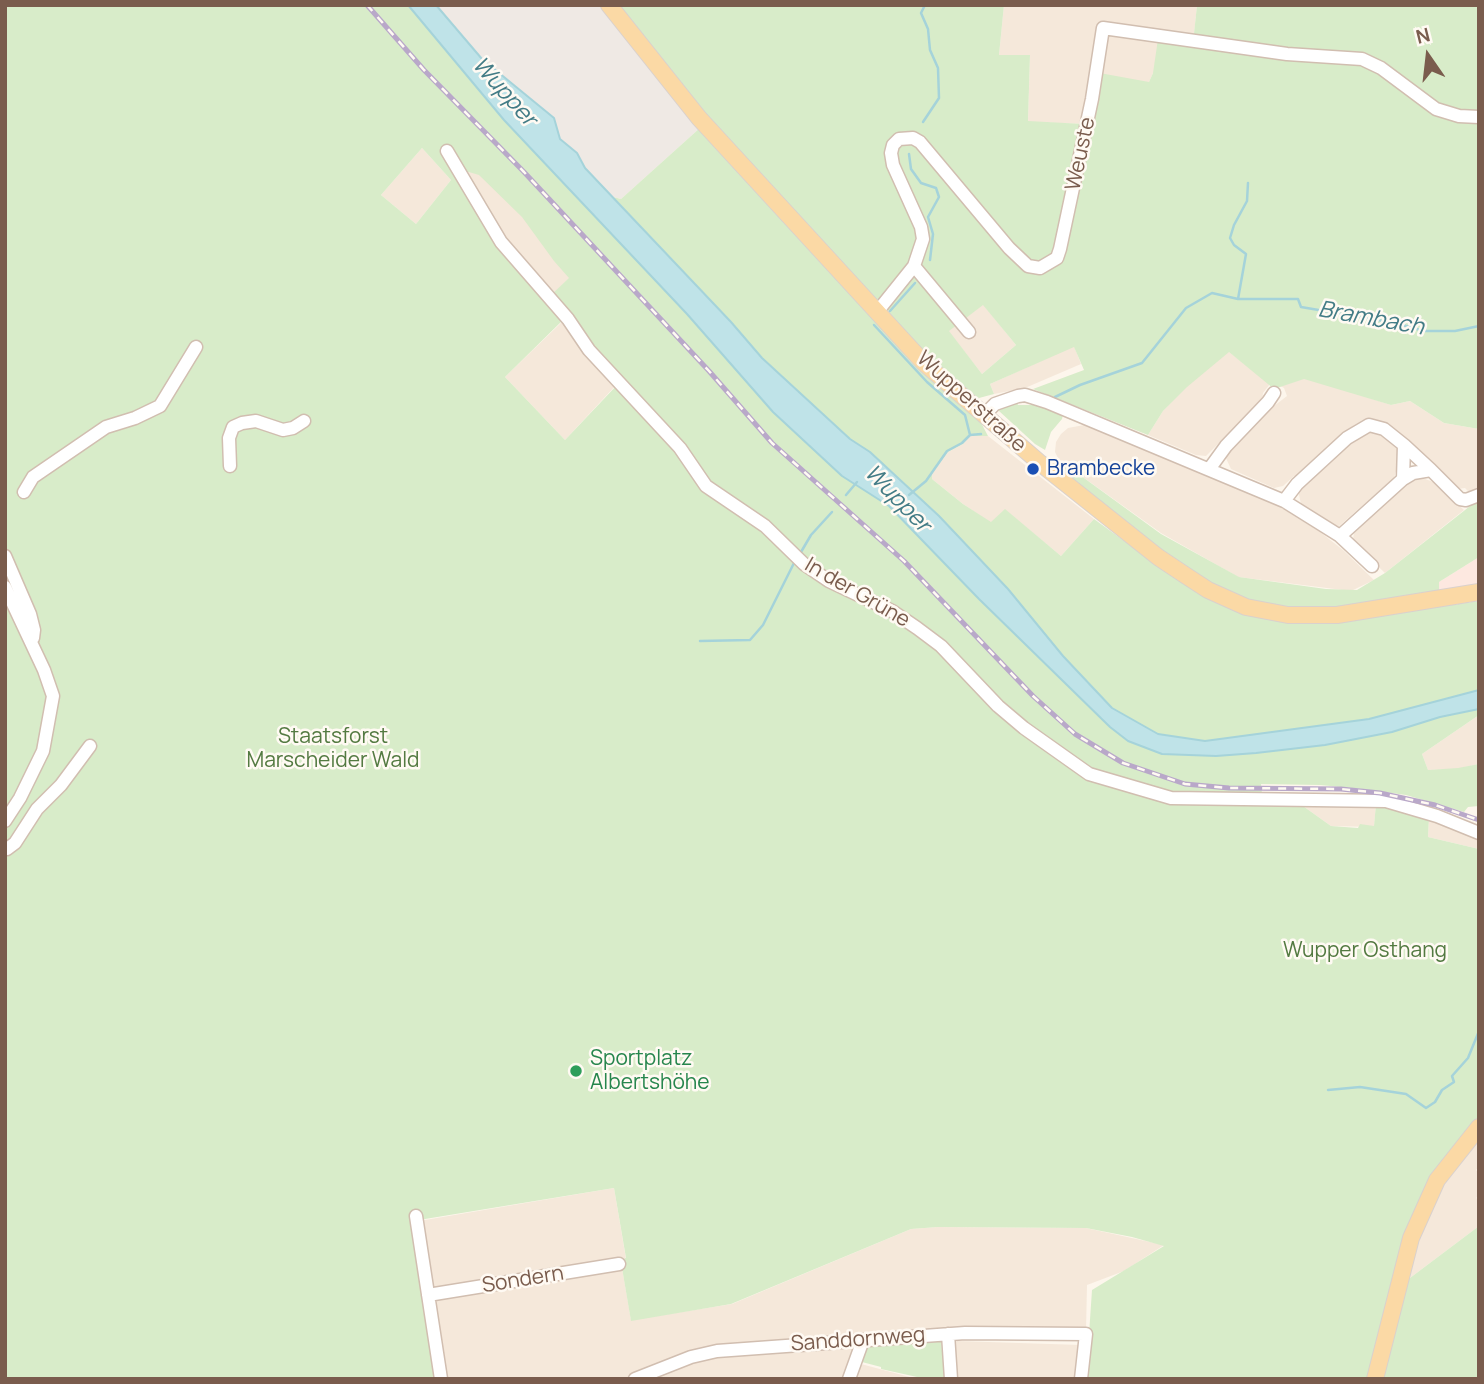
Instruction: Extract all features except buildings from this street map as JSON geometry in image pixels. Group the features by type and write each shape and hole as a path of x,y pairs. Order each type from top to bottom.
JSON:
{"main road":[{"name":"Wupperstraße","path":"608,5 699,118 924,363 1158,557 1208,590 1246,607 1288,615 1337,615 1479,592"},
{"path":"1375,1379 1411,1238 1437,1180 1479,1127"}],"street":[{"name":"Weuste","path":"877,312 914,266 923,239 921,227 895,173 891,153 893,145 899,139 906,137 920,142 1009,248 1028,266 1040,268 1057,258 1092,99 1103,28 1287,54 1362,60 1381,68 1436,109 1459,116 1479,117"},
{"name":"In der Grüne","path":"447,151 501,242 568,319 589,350 680,448 706,486 765,526 804,564 829,582 892,611 941,646 1007,713 1089,774 1171,798 1386,801 1437,816 1479,833"},
{"path":"914,266 969,332"},
{"path":"24,492 33,477 106,426 135,418 160,406 196,347"},
{"path":"1210,468 1226,446 1274,393"},
{"path":"984,415 1006,398 1025,395 1047,402 1284,501 1340,536 1371,566"},
{"path":"230,466 229,438 233,427 256,421 284,430 304,422"},
{"path":"1284,501 1315,467 1360,429 1369,425 1378,426 1404,445 1460,499 1466,500 1479,495"},
{"path":"1403,479 1404,445"},
{"path":"1340,536 1403,479 1413,473 1431,470"},
{"path":"5,556 30,614 34,637 30,641"},
{"path":"5,587 53,696 43,751 20,798 5,821"},
{"path":"5,848 15,844 37,809 61,785 90,746"},
{"path":"416,1216 441,1379"},
{"name":"Sondern","path":"428,1295 619,1264"},
{"name":"Sanddornweg","path":"635,1379 691,1357 717,1351 948,1335 1086,1334 1082,1379"},
{"path":"948,1335 951,1379"},
{"path":"849,1379 863,1340"}],"shaded area":[{"path":"436,5 601,5 701,127 621,199 613,197 585,168 577,153 560,139 553,118 482,59"},
{"path":"1004,5 1197,5 1193,44 1153,73 1149,82 1085,124 1028,122 1030,55 999,55"},
{"path":"422,148 451,180 416,224 381,195"},
{"path":"447,148 597,252 550,297 523,266"},
{"path":"983,304 1016,345 982,374 948,331"},
{"path":"565,319 618,383 565,440 505,377"},
{"path":"1074,346 1081,364 1025,388 994,394 990,384"},
{"path":"1223,347 1270,384 1263,393 1262,400 1206,456 1196,455 1148,435 1163,411"},
{"path":"1302,376 1391,405 1410,401 1444,423 1479,429 1479,492 1472,495 1465,488 1458,489 1390,426 1374,419 1363,420 1354,425 1297,477 1294,476 1283,486 1274,488 1231,469 1225,456 1265,413 1287,396 1284,388 1277,384"},
{"path":"1084,425 1270,501 1320,532 1374,580 1351,591 1238,577 1161,533 1059,460 1055,452 1056,442 1061,434 1068,428"},
{"path":"1374,430 1389,438 1396,447 1400,457 1394,478 1339,526 1332,525 1301,504 1298,490 1300,485 1363,432"},
{"path":"970,436 988,436 1094,519 1061,556 1005,510 991,523 932,479 932,474 948,452 963,444"},
{"path":"1420,477 1436,483 1464,510 1385,573 1356,545 1353,540 1354,532 1411,480"},
{"path":"1479,557 1479,584 1439,591 1439,582"},
{"path":"1479,715 1479,764 1457,769 1428,770 1422,754"},
{"path":"1302,804 1376,804 1374,827 1331,826"},
{"path":"1429,817 1479,836 1479,849 1428,837"},
{"path":"1479,1136 1479,1166 1476,1170 1479,1173 1479,1195 1476,1198 1479,1200 1479,1226 1406,1281 1418,1238 1436,1195 1453,1168"},
{"path":"614,1188 626,1259 622,1268 631,1320 732,1304 911,1229 1086,1228 1164,1245 1124,1271 1087,1285 1086,1331 678,1358 624,1379 445,1379 419,1221"},
{"path":"957,1341 1081,1345 1079,1379 956,1379 954,1344"},
{"path":"852,1345 855,1351 845,1379 645,1379 704,1357"},
{"path":"861,1364 917,1379 856,1379"}],"green space":[{"name":"Staatsforst Marscheider Wald","path":"5,5 412,5 1100,706 1165,744 1393,731 1479,709 1479,715 1422,754 1428,770 1479,764 1479,806 1468,807 1464,812 1406,795 1320,785 1261,784 1262,794 1302,804 1331,826 1374,826 1376,804 1429,817 1428,837 1479,849 1479,1119 1437,1167 1414,1212 1394,1271 1388,1309 1368,1379 1086,1379 1092,1290 1164,1246 1086,1228 911,1229 731,1304 631,1321 621,1260 626,1258 614,1188 419,1220 436,1379 5,1379","holes":["422,148 451,180 416,224 381,195","462,173 479,175 522,217 569,278 550,296 523,266","564,319 618,384 565,440 505,377"]},
{"path":"615,5 1004,5 999,55 1030,55 1028,121 1084,124 1094,72 1149,82 1158,39 1193,43 1197,5 1479,5 1479,429 1444,423 1410,401 1391,405 1304,379 1274,389 1229,352 1163,411 1148,435 1033,389 1084,370 1074,347 990,384 994,394 979,398 956,384 928,359 682,88","holes":["983,305 1016,345 982,374 949,331"]},
{"path":"701,127 977,415 988,436 970,436 963,444 948,452 932,474 932,479 963,504 991,522 1005,509 1061,556 1094,519 1182,583 1223,603 1342,621 1479,601 1479,690 1369,719 1205,741 1158,734 1112,708 939,516 762,358 613,197 621,199"},
{"path":"1017,401 1018,405 1031,405 1033,401 1063,414 1051,432 1045,450 999,411 1000,407"},
{"path":"1062,462 1161,534 1239,577 1326,589 1357,590 1385,573 1479,499 1479,557 1439,582 1439,591 1344,608 1299,608 1252,601 1228,593 1193,575 1057,468"},
{"path":"1479,1226 1479,1379 1382,1379 1406,1281"},
{"path":"941,1341 945,1379 926,1379 862,1362 866,1348 871,1344"}],"water":[{"name":"Wupper","path":"408,5 436,5 482,59 554,118 560,139 577,153 585,168 762,358 939,516 1008,589 1063,656 1112,708 1158,734 1205,741 1369,719 1479,690 1479,709 1440,717 1392,732 1325,745 1256,753 1216,756 1162,754 1128,741 1110,727 979,599 889,506 842,476 773,412 687,314 504,120"}],"waterway":[{"path":"923,122 939,98 938,68 930,50 928,29 921,13 925,5"},
{"path":"909,154 911,169 921,183 936,188 939,197 928,217 933,234 930,260"},
{"path":"1238,299 1246,254 1234,245 1230,238 1247,201 1248,183"},
{"path":"890,311 915,283"},
{"name":"Brambach","path":"1055,397 1142,363 1186,308 1212,293 1238,299 1298,299 1301,307 1395,323 1424,331 1455,331 1479,326"},
{"path":"874,325 927,382 965,415 970,435"},
{"name":"Brambach","path":"909,495 926,481 947,451 970,435 981,434"},
{"name":"Wupper","path":"846,495 857,482"},
{"path":"801,552 811,535 832,512"},
{"path":"700,641 750,640 763,625 794,563"},
{"path":"1328,1090 1360,1087 1406,1094 1426,1108 1435,1102 1442,1090 1454,1082 1452,1076 1468,1058 1479,1031"}],"railway":[{"path":"367,5 424,70 524,172 709,371 772,443 904,561 1033,696 1075,734 1123,763 1185,784 1229,788 1341,789 1380,793 1435,805 1479,820"}],"place":[{"name":"Brambecke","path":"1033,469"},
{"name":"Sportplatz Albertshöhe","path":"576,1071"}],"park label":[{"name":"Wupper Osthang","path":"1365,951"}]}
